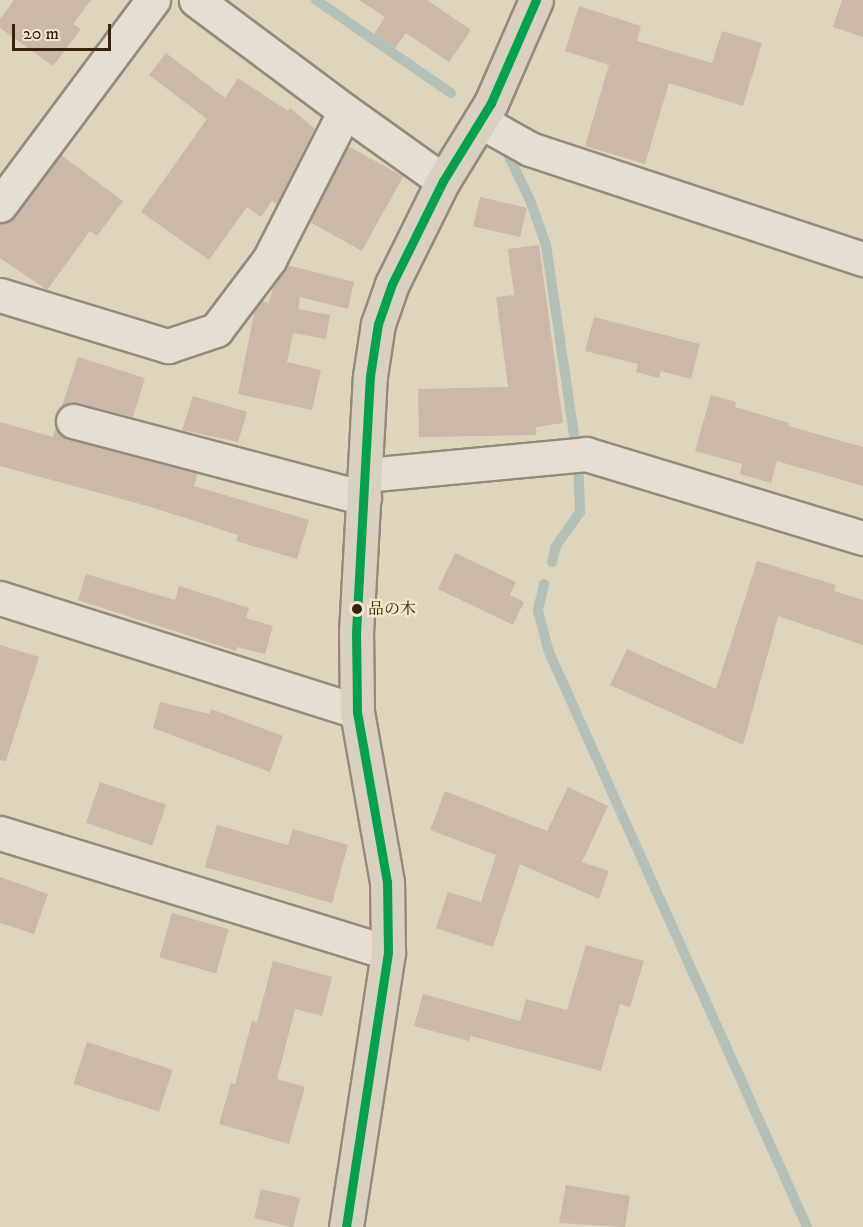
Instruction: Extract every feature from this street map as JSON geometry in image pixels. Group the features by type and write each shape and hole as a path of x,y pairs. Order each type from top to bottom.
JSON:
{"highway":[{"path":"346,1227 388,952 387,882 357,711 364,486 370,376 378,324 392,284 443,181 480,121 536,0"}],"street":[{"path":"0,205 153,0"},
{"path":"196,0 443,181"},
{"path":"0,295 168,346 216,330 269,260 345,111"},
{"path":"480,121 530,149 863,259"},
{"path":"73,421 364,486 586,454 863,538"},
{"path":"0,598 357,711"},
{"path":"0,833 388,952"}],"building":[{"path":"14,0 91,0 73,24 81,29 53,66 0,28 0,19"},
{"path":"359,0 427,0 471,30 449,62 406,33 395,48 374,34 385,17"},
{"path":"842,0 863,0 863,37 833,27"},
{"path":"579,6 641,26 637,41 712,63 722,31 762,43 743,106 669,83 645,164 585,146 609,65 565,51"},
{"path":"166,53 225,98 238,78 288,111 290,108 315,129 277,204 272,201 261,217 247,207 209,260 141,212 207,119 149,75"},
{"path":"348,146 403,177 362,251 307,220"},
{"path":"61,155 123,201 97,236 90,231 47,290 0,258 0,223 13,218"},
{"path":"480,197 527,208 520,237 473,226"},
{"path":"539,245 563,423 536,427 536,435 419,437 418,389 508,387 496,297 514,295 508,249"},
{"path":"287,265 354,282 348,309 300,297 298,309 330,315 326,339 293,333 287,362 321,370 312,410 238,394 255,309 261,301 269,303 274,285"},
{"path":"594,317 700,344 691,379 661,371 659,378 636,372 638,364 585,351"},
{"path":"78,357 145,378 133,417 78,403 62,406"},
{"path":"711,395 736,402 735,407 789,423 788,426 863,447 863,486 777,461 771,483 740,474 742,464 695,451"},
{"path":"193,396 247,412 238,442 182,430"},
{"path":"0,422 53,437 56,428 68,439 198,473 194,486 309,520 297,559 236,541 238,535 151,507 0,466"},
{"path":"455,553 516,582 510,595 524,602 513,625 438,589"},
{"path":"757,561 836,585 834,591 863,600 863,645 778,616 743,745 610,685 627,649 716,689"},
{"path":"86,574 175,600 179,586 249,608 246,618 273,626 265,654 237,647 236,651 78,600"},
{"path":"0,645 39,657 6,761 0,760"},
{"path":"160,702 210,714 211,709 283,736 270,772 153,728"},
{"path":"100,782 166,805 152,845 86,823"},
{"path":"568,787 608,806 582,862 609,871 599,899 520,864 493,947 436,928 448,892 481,902 496,855 430,830 445,791 547,831"},
{"path":"217,825 288,845 293,829 348,845 332,903 205,867"},
{"path":"0,877 48,894 34,934 0,923"},
{"path":"172,913 229,929 216,973 159,957"},
{"path":"586,945 644,961 630,1007 620,1004 601,1071 471,1036 469,1041 414,1026 423,994 520,1021 526,999 567,1010"},
{"path":"273,961 332,977 322,1016 295,1009 277,1079 305,1087 289,1144 219,1124 231,1083 235,1084 252,1021 257,1022"},
{"path":"87,1042 173,1070 159,1112 73,1084"},
{"path":"566,1185 630,1196 625,1227 559,1223"},
{"path":"261,1189 300,1198 293,1227 254,1218"}],"waterway":[{"path":"316,0 451,93"},
{"path":"506,150 530,200 546,245 574,434"},
{"path":"552,562 556,546 580,512 579,476"},
{"path":"544,584 538,611 549,652 807,1227"}],"transit line":[{"path":"346,1227 388,952 387,882 357,711 356,633 370,376 378,324 392,284 443,181 491,103 536,0"}],"place":[{"name":"品の木","path":"357,609"}]}
